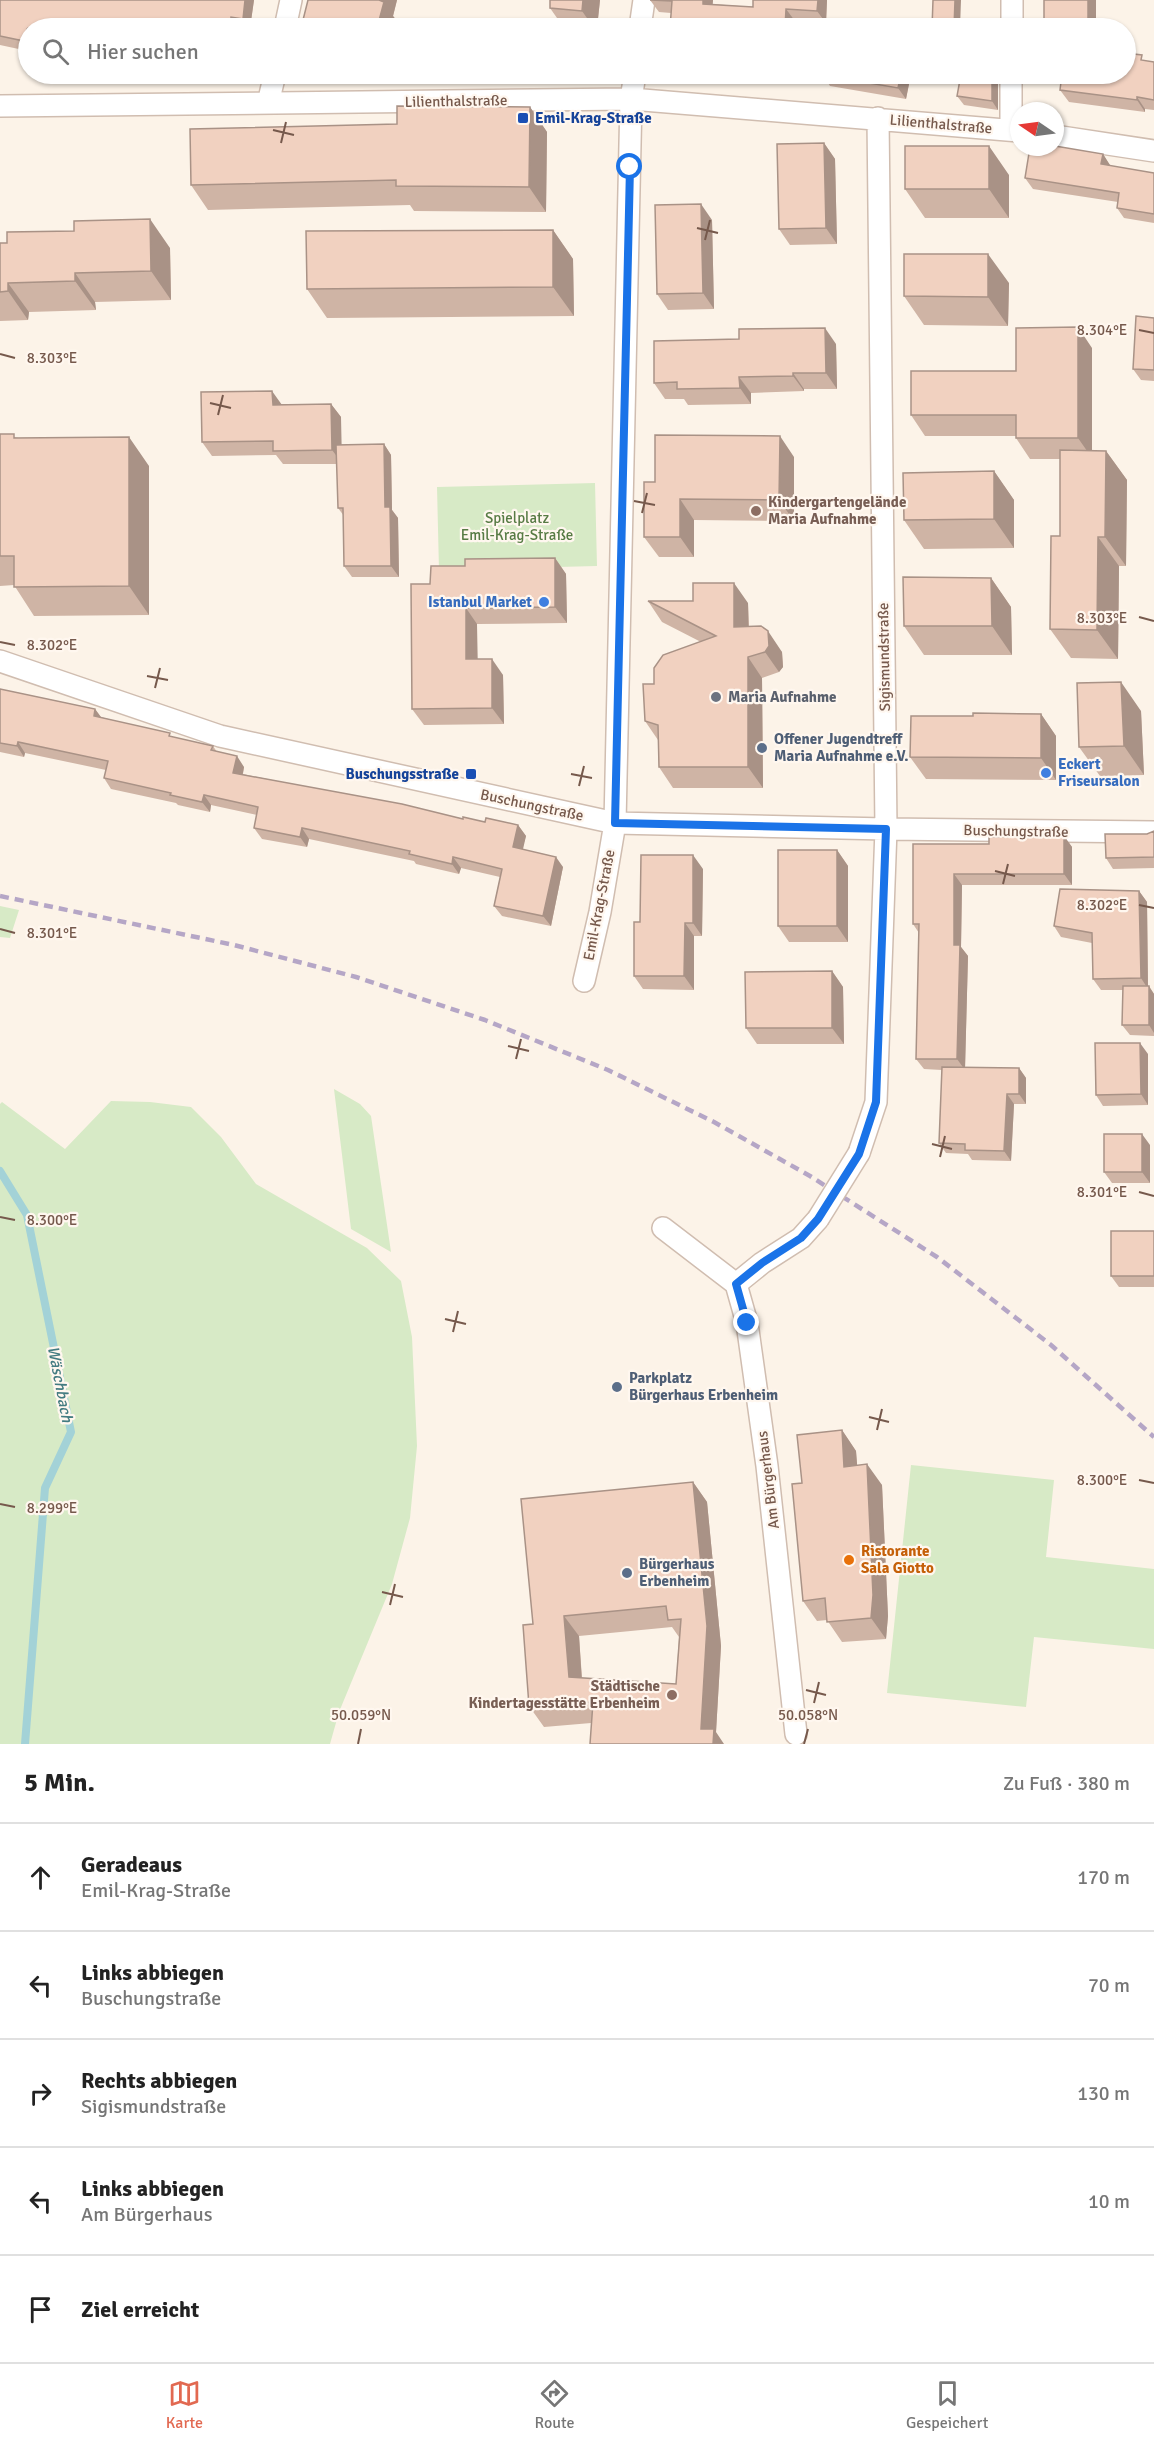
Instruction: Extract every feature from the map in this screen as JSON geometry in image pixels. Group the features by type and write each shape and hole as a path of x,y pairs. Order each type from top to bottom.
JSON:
{"street":[{"path":"287,18 291,0"},
{"path":"641,18 644,0"},
{"path":"1012,0 1012,18"},
{"path":"268,103 273,84"},
{"name":"Emil-Krag-Straße","path":"584,981 600,912 615,823 634,84"},
{"path":"1012,84 1013,102"},
{"name":"Lilienthalstraße","path":"0,106 632,99 1010,130"},
{"name":"Sigismundstraße","path":"736,1284 762,1263 801,1238 818,1219 859,1154 876,1102 886,829 878,118"},
{"path":"1064,137 1154,151"},
{"name":"Buschungstraße","path":"0,661 220,736 615,823 1154,832"},
{"path":"663,1228 736,1284"},
{"name":"Am Bürgerhaus","path":"736,1284 747,1323 767,1466 796,1734"}],"green space":[{"name":"Spielplatz Emil-Krag-Straße","path":"595,483 597,566 439,570 437,487"},
{"path":"0,906 19,910 10,938 0,937"},
{"path":"334,1089 360,1104 371,1116 391,1252 351,1229"},
{"path":"111,1101 150,1102 191,1107 221,1137 256,1184 367,1248 401,1281 412,1337 417,1446 410,1518 392,1584 339,1712 330,1744 0,1744 0,1104 2,1102 65,1149"},
{"path":"911,1465 1054,1480 1046,1557 1154,1569 1154,1649 1034,1637 1026,1707 887,1693"}],"building":[{"path":"0,0 245,0 243,18 18,18 18,40 0,36"},
{"path":"308,0 379,0 384,2 380,18 304,18"},
{"path":"550,0 583,0 582,11 550,8"},
{"path":"650,0 703,0 703,4 753,7 753,0 818,0 817,11 786,9 786,18 671,18 672,1"},
{"path":"933,0 955,0 954,18 932,18"},
{"path":"1044,0 1088,0 1088,18 1044,18"},
{"path":"1136,54 1142,55 1141,60 1154,62 1154,100 1060,90 1061,84 1136,84"},
{"path":"875,84 899,84 898,88"},
{"path":"959,84 992,84 992,101 957,96"},
{"path":"397,106 530,107 529,187 396,186 396,180 191,185 190,129 397,124"},
{"path":"824,143 826,228 779,229 777,144"},
{"path":"905,146 989,146 989,189 905,189"},
{"path":"1064,148 1103,154 1101,164 1154,173 1154,214 1117,208 1119,193 1025,178 1029,156 1064,156"},
{"path":"701,204 703,293 657,294 655,205"},
{"path":"150,219 151,271 75,273 75,281 8,283 8,291 0,292 0,243 7,243 7,232 74,231 74,221"},
{"path":"553,230 553,287 307,289 306,231"},
{"path":"904,254 988,254 988,297 904,296"},
{"path":"1136,316 1154,318 1154,370 1133,369"},
{"path":"1078,327 1078,438 1016,438 1016,415 911,415 911,371 1016,371 1016,328"},
{"path":"825,328 826,373 739,377 740,388 677,389 677,382 654,383 654,341 739,339 739,329"},
{"path":"272,391 273,405 331,404 332,450 273,451 273,441 202,442 201,392"},
{"path":"0,434 14,434 14,438 129,437 129,586 14,587 14,556 0,556"},
{"path":"655,435 780,436 779,500 680,499 680,537 644,537 644,482 655,482"},
{"path":"384,444 385,507 390,507 391,566 344,566 343,508 338,508 336,445"},
{"path":"1060,450 1106,451 1105,537 1098,537 1097,630 1050,629 1051,536 1060,536"},
{"path":"994,471 994,519 904,520 903,473"},
{"path":"555,558 555,607 466,608 466,659 492,659 492,708 412,709 411,584 430,584 431,566 465,566 465,559"},
{"path":"903,577 991,578 992,626 904,626"},
{"name":"Maria Aufnahme","path":"693,583 734,583 734,627 761,626 768,631 769,646 765,652 748,657 748,767 659,767 658,725 645,721 643,684 654,684 654,668 663,655 716,636 648,601 693,601"},
{"path":"1121,682 1124,746 1079,747 1077,683"},
{"path":"0,689 95,709 94,716 170,733 169,736 213,746 211,750 237,756 233,773 402,804 463,819 463,817 485,822 486,818 518,825 513,847 556,857 543,916 494,906 502,869 453,857 452,864 409,854 410,851 302,828 300,837 254,828 258,807 204,795 202,802 170,795 171,793 104,778 108,761 18,742 17,746 0,743"},
{"path":"973,713 1041,714 1041,758 910,757 911,716 973,716"},
{"path":"1154,831 1154,857 1106,858 1105,834 1147,834"},
{"path":"1064,836 1064,874 954,874 954,945 960,945 957,1059 916,1059 919,924 913,924 913,844 989,844 989,837"},
{"path":"778,850 837,850 837,926 778,926"},
{"path":"641,855 693,855 693,923 685,923 684,976 634,976 634,922 640,922"},
{"path":"1060,889 1139,891 1141,978 1093,979 1092,933 1054,926"},
{"path":"832,971 832,1028 746,1028 745,972"},
{"path":"1123,986 1149,986 1149,1025 1122,1025"},
{"path":"1095,1043 1140,1043 1141,1094 1096,1095"},
{"path":"942,1067 1019,1068 1019,1094 1007,1094 1004,1151 965,1150 965,1144 939,1143"},
{"path":"1104,1134 1142,1134 1142,1172 1104,1172"},
{"path":"1111,1231 1154,1231 1154,1276 1111,1276"},
{"name":"Ristorante Sala Giotto","path":"842,1430 844,1467 867,1464 873,1595 871,1618 827,1622 825,1598 803,1601 792,1484 802,1483 797,1435"},
{"path":"693,1482 707,1626 701,1729 714,1729 713,1744 590,1744 593,1702 529,1706 523,1625 533,1624 521,1499","holes":["666,1606 668,1620 681,1619 676,1684 569,1677 564,1616"]}],"waterway":[{"name":"Wäschbach","path":"0,1171 27,1215 71,1432 45,1488 25,1744"}],"railway":[{"path":"0,896 234,945 356,977 485,1020 608,1070 714,1122 810,1176 937,1257 1051,1345 1154,1437"}],"place":[{"name":"Emil-Krag-Straße","path":"523,118"},
{"name":"Kindergartengelände Maria Aufnahme","path":"756,511"},
{"name":"Istanbul Market","path":"544,602"},
{"name":"Maria Aufnahme","path":"716,697"},
{"name":"Offener Jugendtreff Maria Aufnahme e.V.","path":"762,748"},
{"name":"Eckert Friseursalon","path":"1046,773"},
{"name":"Buschungsstraße","path":"471,774"},
{"name":"Parkplatz Bürgerhaus Erbenheim","path":"617,1387"},
{"name":"Ristorante Sala Giotto","path":"849,1560"},
{"name":"Bürgerhaus Erbenheim","path":"627,1573"},
{"name":"Städtische Kindertagesstätte Erbenheim","path":"672,1695"}],"route":[{"path":"630,167 615,823 886,829 876,1102 859,1154 818,1219 801,1238 762,1263 736,1284 747,1323"}]}
